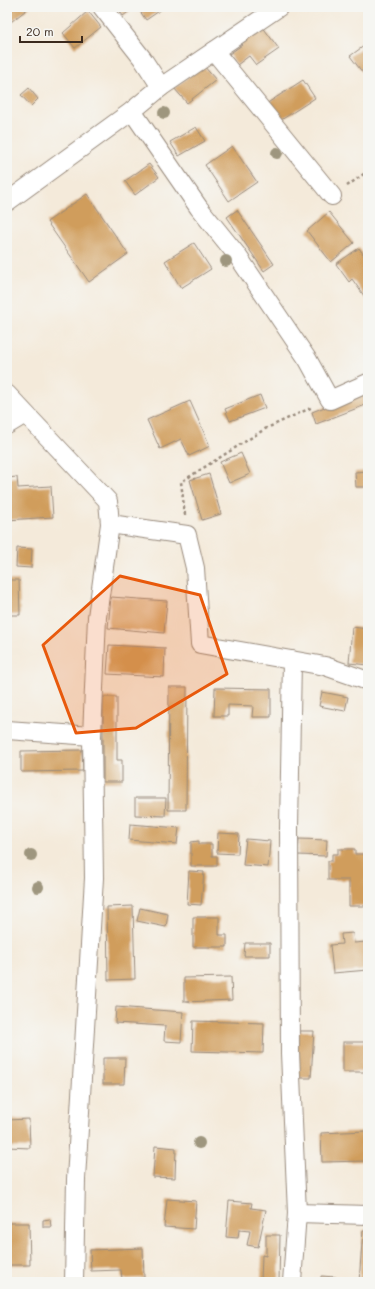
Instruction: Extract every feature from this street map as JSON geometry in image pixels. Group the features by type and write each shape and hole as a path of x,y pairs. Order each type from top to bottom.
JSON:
{"street":[{"path":"102,7 142,58 161,87"},
{"path":"7,202 161,87 279,7"},
{"path":"214,51 332,196"},
{"path":"132,110 199,208 237,255 308,360 330,400 368,383"},
{"path":"7,394 108,501 110,524 97,617 92,736 94,878 76,1179 74,1282"},
{"path":"7,425 25,414"},
{"path":"110,524 188,535 195,568 200,644 325,666 368,681"},
{"path":"292,660 289,828 290,1038 297,1213 292,1282"},
{"path":"7,730 92,736"},
{"path":"297,1213 368,1214"}],"path":[{"path":"332,196 368,172"},
{"path":"188,535 181,482 265,429 330,400"}],"highlighted area":[{"path":"120,576 200,595 227,674 136,728 76,733 43,645"}],"building":[{"path":"7,7 30,7 7,25"},
{"path":"117,7 128,7 131,10 123,16"},
{"path":"137,7 165,7 146,20"},
{"path":"88,11 101,27 75,48 63,33"},
{"path":"262,26 279,49 256,65 249,56 237,65 229,54 242,45 240,41"},
{"path":"368,43 368,70 363,73 350,56"},
{"path":"203,65 216,80 187,103 174,88"},
{"path":"303,80 315,98 278,122 266,104"},
{"path":"29,88 38,99 31,106 21,95"},
{"path":"196,127 205,141 179,156 170,142"},
{"path":"232,146 257,182 229,201 205,165"},
{"path":"149,164 159,177 135,195 125,181"},
{"path":"87,194 128,254 89,282 47,222"},
{"path":"237,210 274,264 264,271 227,217"},
{"path":"329,212 354,243 331,262 307,231"},
{"path":"194,243 211,269 181,288 165,261"},
{"path":"359,248 368,261 367,300 352,279 349,282 336,264"},
{"path":"368,390 368,404 316,424 312,412"},
{"path":"260,395 265,408 230,421 225,409"},
{"path":"190,401 210,446 189,456 181,439 160,449 147,420"},
{"path":"241,453 250,474 229,483 220,462"},
{"path":"368,471 368,487 356,487 355,472"},
{"path":"209,474 221,514 202,520 190,480"},
{"path":"17,477 18,488 51,486 53,517 7,520 7,478"},
{"path":"17,548 32,549 31,568 16,567"},
{"path":"7,580 19,580 20,615 7,615"},
{"path":"111,597 167,601 164,633 108,628"},
{"path":"352,627 368,629 368,665 349,663"},
{"path":"109,645 165,648 164,677 107,674"},
{"path":"169,687 187,687 186,810 168,810"},
{"path":"215,688 271,689 271,717 252,717 253,706 228,705 228,716 214,716"},
{"path":"322,692 348,697 345,711 319,706"},
{"path":"103,697 117,697 117,760 122,760 122,782 103,782"},
{"path":"82,750 83,771 21,772 21,751"},
{"path":"135,798 166,798 165,816 135,815"},
{"path":"130,824 179,828 177,844 129,840"},
{"path":"218,833 239,834 238,854 217,853"},
{"path":"246,839 270,841 268,867 243,865"},
{"path":"299,839 327,840 326,856 298,855"},
{"path":"199,841 199,844 212,844 212,856 217,856 217,866 191,866 191,842"},
{"path":"338,849 355,849 355,854 368,854 368,906 349,906 349,880 328,880 328,861 332,861 332,854 338,854"},
{"path":"189,871 204,872 201,905 187,904"},
{"path":"133,906 135,979 108,980 107,907"},
{"path":"140,908 168,914 166,927 137,921"},
{"path":"193,917 219,917 219,935 227,935 227,947 193,947"},
{"path":"353,933 354,943 366,942 368,970 333,973 330,945 342,944 341,934"},
{"path":"245,943 270,943 270,956 244,956"},
{"path":"231,977 232,1000 184,1002 184,978"},
{"path":"116,1007 183,1012 181,1042 164,1041 165,1026 115,1023"},
{"path":"193,1021 264,1023 263,1053 192,1051"},
{"path":"298,1031 314,1031 311,1078 296,1078"},
{"path":"343,1042 368,1042 368,1072 343,1072"},
{"path":"103,1058 125,1058 124,1084 103,1084"},
{"path":"29,1119 30,1148 7,1147 7,1120"},
{"path":"366,1131 367,1161 322,1162 321,1133"},
{"path":"155,1146 176,1148 175,1178 153,1177"},
{"path":"167,1199 196,1201 194,1229 164,1227"},
{"path":"229,1201 252,1203 251,1208 266,1210 258,1247 247,1245 250,1231 239,1230 238,1238 226,1237"},
{"path":"50,1219 51,1227 43,1227 43,1220"},
{"path":"7,1223 29,1223 30,1265 7,1265"},
{"path":"363,1230 368,1231 368,1282 359,1282"},
{"path":"266,1235 280,1235 279,1282 261,1282 262,1255 266,1256"},
{"path":"143,1248 144,1278 122,1279 121,1270 91,1271 90,1250"},
{"path":"321,1276 336,1277 336,1282 321,1282"}]}
